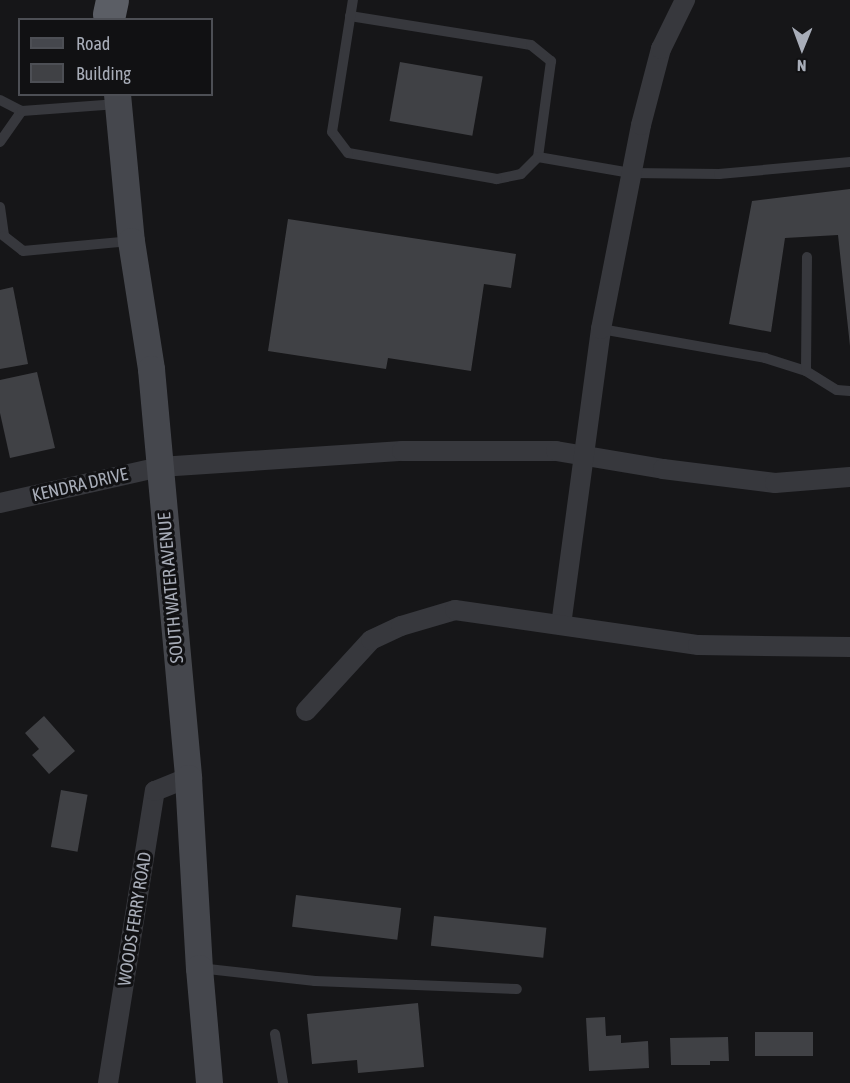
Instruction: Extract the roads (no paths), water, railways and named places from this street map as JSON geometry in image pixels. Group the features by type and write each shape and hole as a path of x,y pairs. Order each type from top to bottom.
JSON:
{"main road":[{"name":"SOUTH WATER AVENUE","path":"117,99 131,241 151,369 188,778 199,968 208,1070"}],"street":[{"path":"561,625 601,328 631,173 661,49 686,0"},
{"name":"KENDRA DRIVE","path":"0,503 160,467 402,451 556,451 663,469 775,483 850,477"},
{"path":"306,711 371,640 402,626 455,610 698,645 850,647"},
{"name":"WOODS FERRY ROAD","path":"108,1083 155,791 188,778"}],"lane":[{"path":"350,16 531,45 551,61 538,157 521,174 497,179 348,153 332,132 350,16 353,0"},
{"path":"0,100 22,111 117,99"},
{"path":"0,142 22,111"},
{"path":"538,157 631,173 719,174 850,162"},
{"path":"0,207 4,236 23,251 131,241"},
{"path":"806,371 807,256"},
{"path":"601,328 765,358 806,371 837,390 850,391"},
{"path":"199,968 315,981 518,989"},
{"path":"275,1034 283,1083"},
{"path":"197,1083 208,1070"}]}
